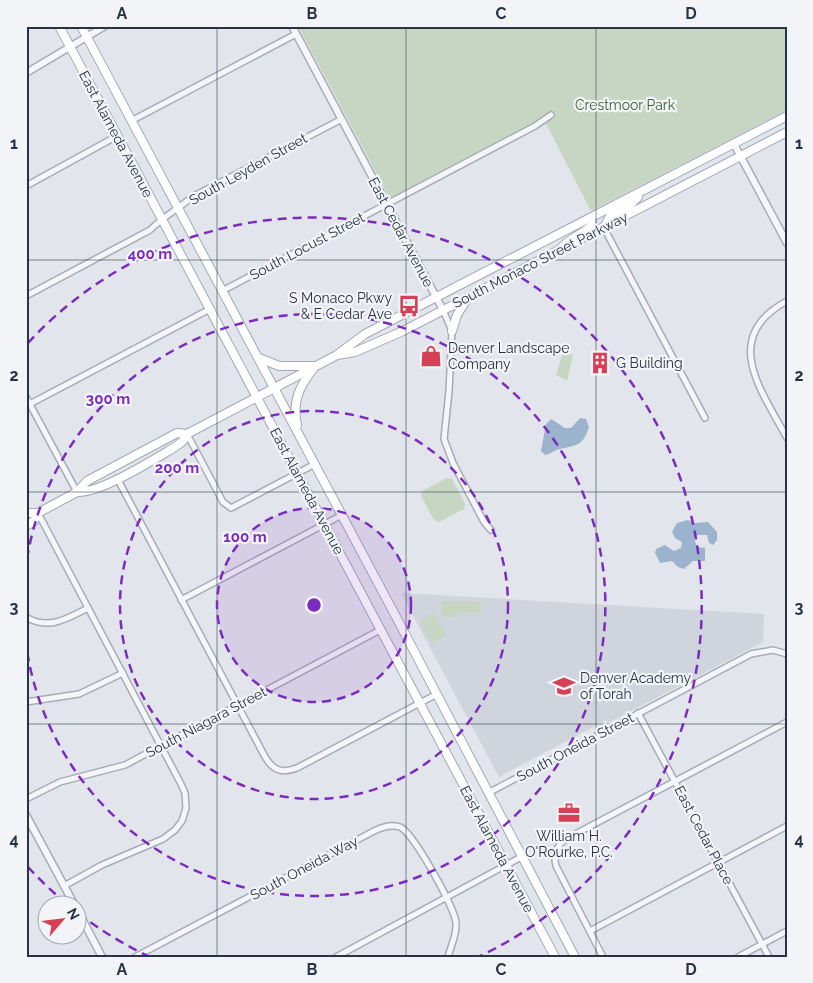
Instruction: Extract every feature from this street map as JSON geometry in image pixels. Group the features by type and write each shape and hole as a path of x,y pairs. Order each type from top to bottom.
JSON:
{"main road":[{"name":"East Alameda Avenue","path":"58,26 555,957"},
{"name":"East Alameda Avenue","path":"81,26 316,464 575,957"},
{"name":"South Monaco Street Parkway","path":"187,434 337,355 365,334 591,219 787,116"},
{"name":"South Monaco Street Parkway","path":"337,355 350,354 367,348 470,297 787,132"},
{"path":"604,228 610,216 630,205 645,190"},
{"path":"556,253 569,239 587,230 592,225 591,219"},
{"path":"452,331 457,314 470,297"},
{"path":"258,357 279,366 315,366"},
{"path":"299,434 295,415 296,398 303,383 315,366"},
{"path":"26,513 38,513 77,492 87,481 177,433 187,434 183,441 175,447 91,492 77,492"},
{"path":"26,526 33,522 38,513"}],"street":[{"path":"26,73 87,38 104,26"},
{"name":"East Cedar Avenue","path":"292,26 443,310 452,331 444,439 453,462 484,522 491,530"},
{"path":"131,121 296,34"},
{"name":"South Locust Street","path":"222,290 550,116"},
{"name":"South Leyden Street","path":"26,296 150,230 162,218 178,209 192,197 342,119"},
{"path":"26,186 117,136"},
{"path":"734,144 787,242"},
{"path":"604,228 705,418"},
{"path":"787,301 769,312 760,323 753,337 749,356 756,381 787,438"},
{"path":"28,405 210,309"},
{"path":"26,397 28,405 77,492"},
{"path":"187,434 223,502 231,508 316,464"},
{"path":"117,478 266,760 275,769 284,771 297,768 438,694"},
{"path":"38,513 162,746 185,794 186,808 179,827 163,839 102,865 64,886"},
{"path":"181,600 342,514"},
{"path":"26,617 40,623 51,624 63,621 88,608"},
{"name":"South Niagara Street","path":"26,799 60,782 118,768 380,630"},
{"name":"South Oneida Street","path":"490,792 751,654 767,650 787,654"},
{"path":"26,702 79,694 123,673"},
{"name":"East Cedar Place","path":"638,713 769,957"},
{"path":"604,957 558,871 554,855 557,847 566,839 787,722"},
{"path":"26,815 70,896"},
{"name":"South Oneida Way","path":"135,957 388,826 400,828 413,839 445,898 456,924 448,957"},
{"path":"590,931 787,826"},
{"path":"336,957 523,856"},
{"path":"88,930 102,957"},
{"path":"738,957 787,931"}],"shaded area":[{"name":"Denver Academy of Torah","path":"401,593 764,614 763,642 608,723 606,720 499,777"}],"green space":[{"name":"Crestmoor Park","path":"298,26 787,26 787,110 591,211 546,124 393,204"},
{"path":"563,352 573,355 567,381 556,375"},
{"path":"447,478 452,479 465,504 464,509 439,522 434,520 421,496 422,491"},
{"path":"442,601 481,602 481,613 458,612 457,617 441,616"},
{"path":"434,613 446,635 432,643 420,620"}],"water":[{"path":"580,418 586,419 589,427 579,444 545,455 541,451 546,424 551,419 565,428 571,428"},
{"path":"688,520 695,523 708,522 717,532 717,540 713,545 709,543 707,535 698,535 694,538 697,547 705,548 705,561 693,561 684,569 678,567 672,561 660,563 655,553 656,549 665,545 674,551 681,548 682,542 675,538 672,532 677,523"}],"place":[{"name":"S Monaco Pkwy & E Cedar Ave","path":"409,306"},
{"name":"Denver Landscape Company","path":"431,356"},
{"name":"G Building","path":"600,363"},
{"name":"Denver Academy of Torah","path":"564,686"},
{"name":"William H. O'Rourke, P.C.","path":"569,813"}]}
